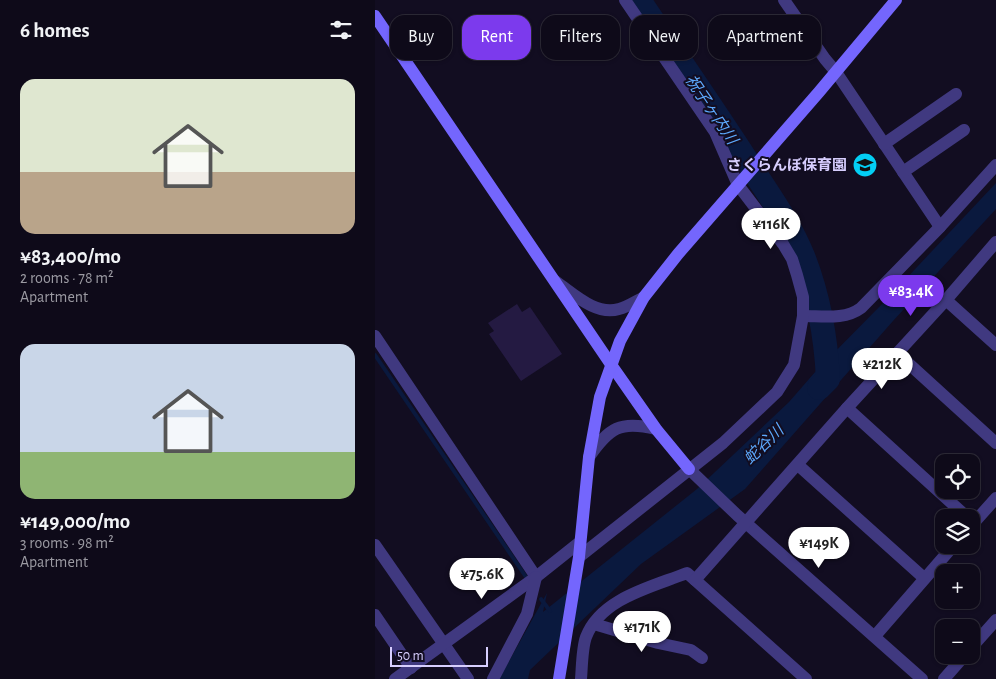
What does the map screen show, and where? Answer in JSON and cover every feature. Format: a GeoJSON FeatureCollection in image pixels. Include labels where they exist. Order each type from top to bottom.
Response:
{"type":"FeatureCollection","features":[{"type":"Feature","properties":{"kind":"street"},"geometry":{"type":"LineString","coordinates":[[579,557],[730,436],[777,392],[794,365],[803,316],[803,297],[792,259],[740,183],[715,132],[625,0]]}},
{"type":"Feature","properties":{"kind":"street"},"geometry":{"type":"LineString","coordinates":[[784,0],[836,72],[940,227]]}},
{"type":"Feature","properties":{"kind":"street"},"geometry":{"type":"LineString","coordinates":[[559,679],[579,557],[589,457],[600,397],[620,341],[644,298],[678,254],[896,0]]}},
{"type":"Feature","properties":{"kind":"street"},"geometry":{"type":"LineString","coordinates":[[375,16],[612,366],[656,429],[689,469],[741,518],[922,679]]}},
{"type":"Feature","properties":{"kind":"street"},"geometry":{"type":"LineString","coordinates":[[884,144],[937,100],[956,94]]}},
{"type":"Feature","properties":{"kind":"street"},"geometry":{"type":"LineString","coordinates":[[903,172],[964,130]]}},
{"type":"Feature","properties":{"kind":"street"},"geometry":{"type":"LineString","coordinates":[[803,316],[843,316],[853,314],[861,308],[940,227],[996,165]]}},
{"type":"Feature","properties":{"kind":"street"},"geometry":{"type":"LineString","coordinates":[[695,580],[741,518],[798,465],[847,408],[995,245]]}},
{"type":"Feature","properties":{"kind":"street"},"geometry":{"type":"LineString","coordinates":[[555,281],[597,309],[606,311],[618,310],[644,298]]}},
{"type":"Feature","properties":{"kind":"street"},"geometry":{"type":"LineString","coordinates":[[946,300],[996,345]]}},
{"type":"Feature","properties":{"kind":"street"},"geometry":{"type":"LineString","coordinates":[[375,336],[536,577],[527,614],[493,679]]}},
{"type":"Feature","properties":{"kind":"street"},"geometry":{"type":"LineString","coordinates":[[897,353],[996,443]]}},
{"type":"Feature","properties":{"kind":"street"},"geometry":{"type":"LineString","coordinates":[[847,408],[957,509]]}},
{"type":"Feature","properties":{"kind":"street"},"geometry":{"type":"LineString","coordinates":[[589,457],[601,440],[615,429],[625,425],[641,425],[656,429]]}},
{"type":"Feature","properties":{"kind":"street"},"geometry":{"type":"LineString","coordinates":[[798,465],[924,578]]}},
{"type":"Feature","properties":{"kind":"street"},"geometry":{"type":"LineString","coordinates":[[980,513],[996,498]]}},
{"type":"Feature","properties":{"kind":"street"},"geometry":{"type":"LineString","coordinates":[[395,679],[536,577],[580,542]]}},
{"type":"Feature","properties":{"kind":"street"},"geometry":{"type":"LineString","coordinates":[[375,545],[467,679]]}},
{"type":"Feature","properties":{"kind":"street"},"geometry":{"type":"LineString","coordinates":[[875,636],[946,554]]}},
{"type":"Feature","properties":{"kind":"street"},"geometry":{"type":"LineString","coordinates":[[581,679],[586,637],[594,624],[618,601],[687,573],[806,679]]}},
{"type":"Feature","properties":{"kind":"street"},"geometry":{"type":"LineString","coordinates":[[375,615],[411,668]]}},
{"type":"Feature","properties":{"kind":"street"},"geometry":{"type":"LineString","coordinates":[[980,638],[996,620]]}},
{"type":"Feature","properties":{"kind":"street"},"geometry":{"type":"LineString","coordinates":[[594,624],[658,643],[691,650],[702,658]]}},
{"type":"Feature","properties":{"kind":"street"},"geometry":{"type":"LineString","coordinates":[[944,679],[957,664]]}},
{"type":"Feature","properties":{"kind":"water","name":"蛇谷川"},"geometry":{"type":"Polygon","coordinates":[[[996,183],[996,209],[893,321],[745,489],[641,564],[530,670],[528,679],[499,679],[547,593],[543,612],[697,489],[789,402],[816,371],[996,183]]]}},
{"type":"Feature","properties":{"kind":"building"},"geometry":{"type":"Polygon","coordinates":[[[517,304],[522,312],[530,307],[562,354],[521,381],[489,334],[494,331],[488,323],[517,304]]]}},
{"type":"Feature","properties":{"kind":"waterway","name":"祝子ヶ内川"},"geometry":{"type":"LineString","coordinates":[[639,0],[770,196],[797,243],[813,285],[823,332],[828,379],[819,388]]}},
{"type":"Feature","properties":{"kind":"waterway"},"geometry":{"type":"LineString","coordinates":[[375,355],[526,577]]}},
{"type":"Feature","properties":{"kind":"waterway"},"geometry":{"type":"LineString","coordinates":[[541,599],[550,611]]}},
{"type":"Feature","properties":{"kind":"place","name":"さくらんぼ保育園"},"geometry":{"type":"Point","coordinates":[865,165]}}]}
